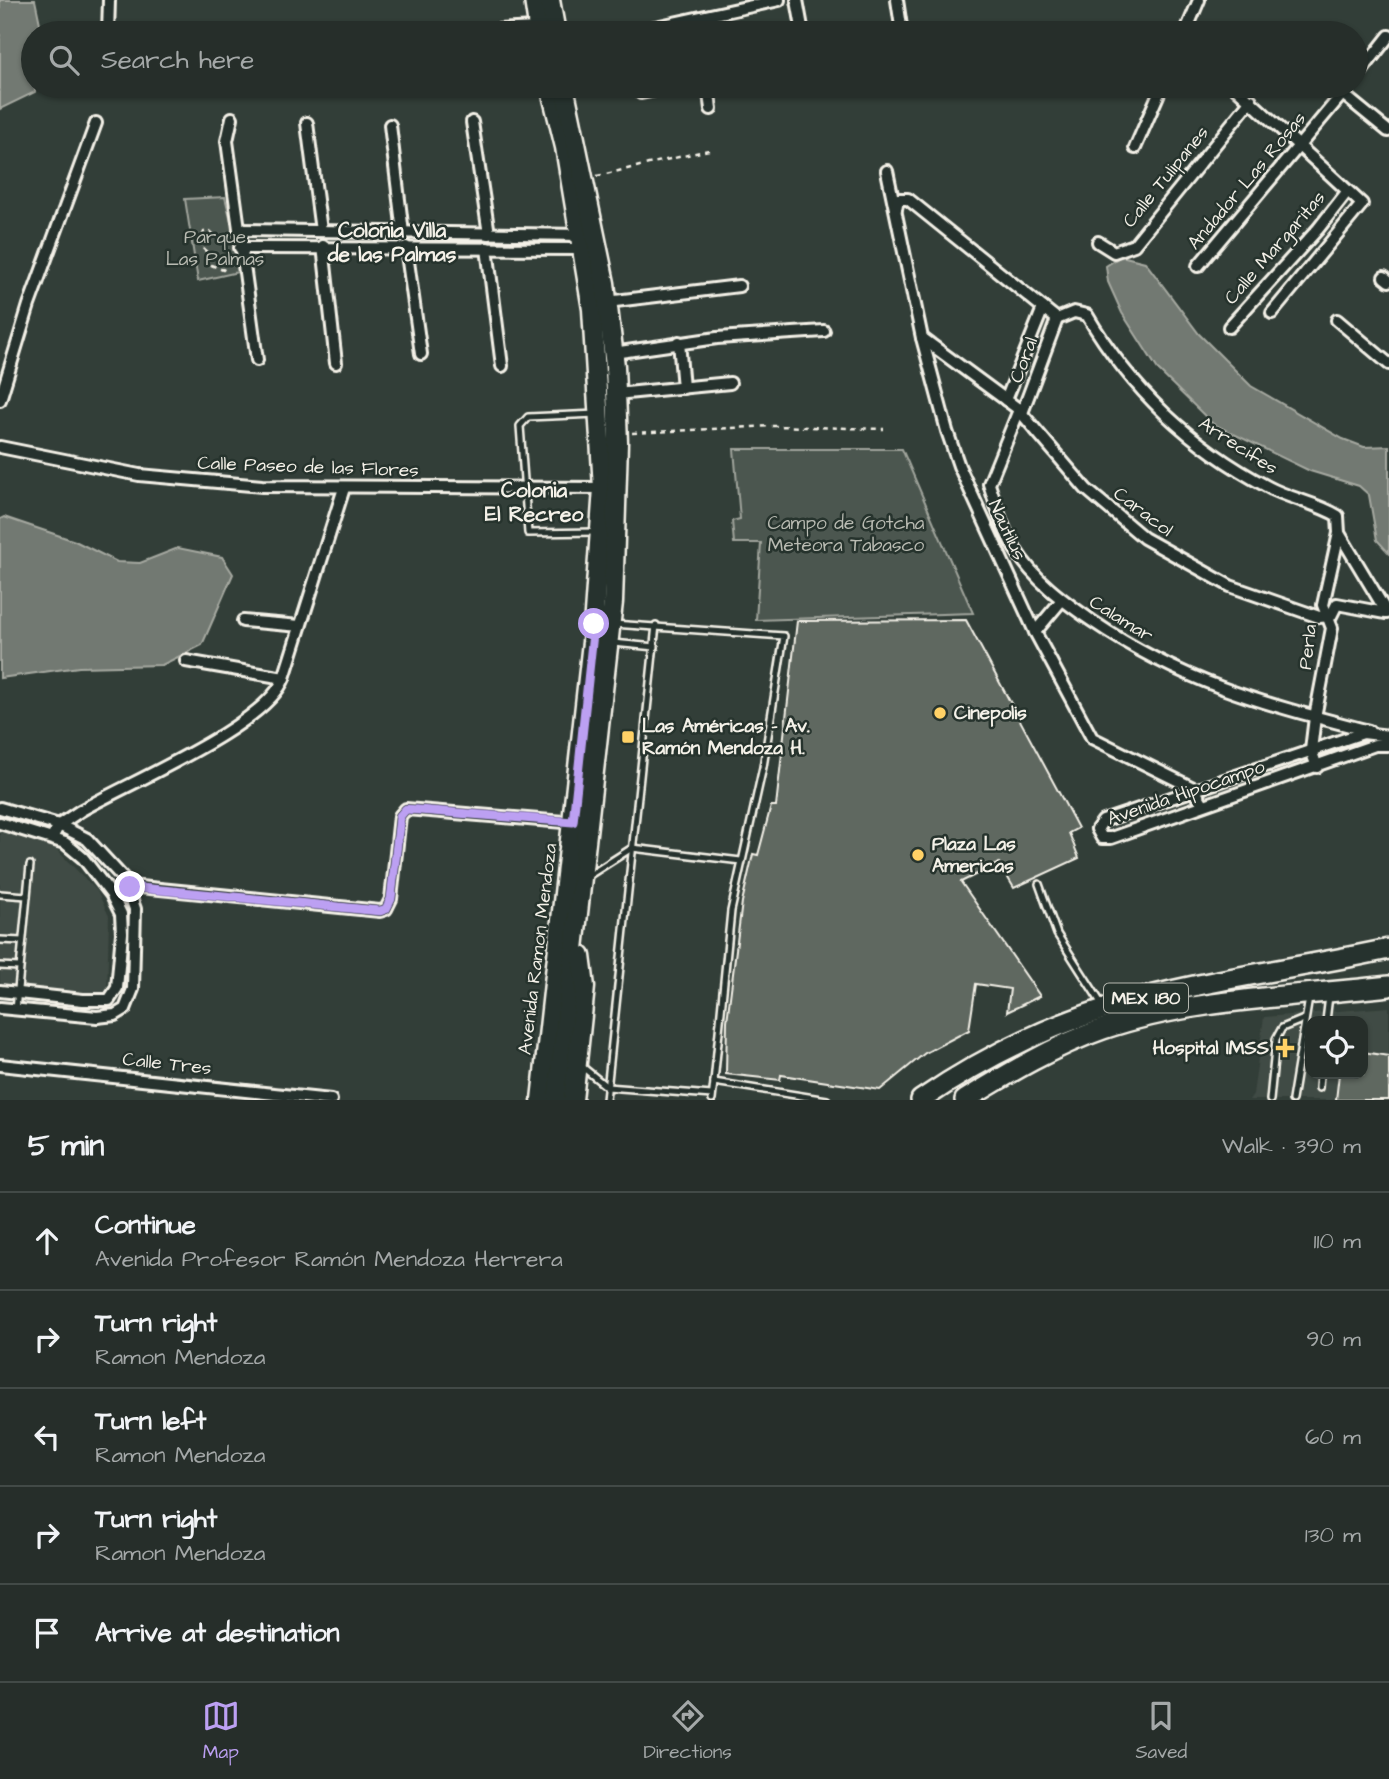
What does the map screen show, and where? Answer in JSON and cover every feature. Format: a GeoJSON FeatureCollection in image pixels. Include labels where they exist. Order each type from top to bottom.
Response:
{"type":"FeatureCollection","features":[{"type":"Feature","properties":{"kind":"highway","name":"MEX 180"},"geometry":{"type":"LineString","coordinates":[[921,1100],[1000,1053],[1105,1009],[1163,993],[1389,948]]}},
{"type":"Feature","properties":{"kind":"highway"},"geometry":{"type":"LineString","coordinates":[[1309,995],[1334,961]]}},
{"type":"Feature","properties":{"kind":"highway","name":"MEX 180"},"geometry":{"type":"LineString","coordinates":[[965,1100],[1053,1051],[1112,1026],[1187,1009],[1389,986]]}},
{"type":"Feature","properties":{"kind":"main road"},"geometry":{"type":"LineString","coordinates":[[534,0],[537,21]]}},
{"type":"Feature","properties":{"kind":"main road"},"geometry":{"type":"LineString","coordinates":[[550,0],[553,21]]}},
{"type":"Feature","properties":{"kind":"main road"},"geometry":{"type":"LineString","coordinates":[[553,98],[607,302],[613,352],[618,434],[600,532],[601,633]]}},
{"type":"Feature","properties":{"kind":"main road"},"geometry":{"type":"LineString","coordinates":[[558,1100],[583,880],[581,823],[601,633],[610,488],[600,414],[585,178],[567,98]]}},
{"type":"Feature","properties":{"kind":"main road","name":"Avenida Ramon Mendoza"},"geometry":{"type":"LineString","coordinates":[[541,1100],[581,823],[575,803],[601,633]]}},
{"type":"Feature","properties":{"kind":"main road"},"geometry":{"type":"LineString","coordinates":[[573,1100],[585,987],[577,932]]}},
{"type":"Feature","properties":{"kind":"street"},"geometry":{"type":"LineString","coordinates":[[108,21],[109,0]]}},
{"type":"Feature","properties":{"kind":"street"},"geometry":{"type":"LineString","coordinates":[[691,21],[779,0]]}},
{"type":"Feature","properties":{"kind":"street"},"geometry":{"type":"LineString","coordinates":[[797,0],[801,21]]}},
{"type":"Feature","properties":{"kind":"street"},"geometry":{"type":"LineString","coordinates":[[897,0],[900,21]]}},
{"type":"Feature","properties":{"kind":"street"},"geometry":{"type":"LineString","coordinates":[[1190,21],[1199,0]]}},
{"type":"Feature","properties":{"kind":"street"},"geometry":{"type":"LineString","coordinates":[[1368,63],[1389,36]]}},
{"type":"Feature","properties":{"kind":"street"},"geometry":{"type":"LineString","coordinates":[[710,98],[711,109]]}},
{"type":"Feature","properties":{"kind":"street"},"geometry":{"type":"LineString","coordinates":[[1135,148],[1157,98]]}},
{"type":"Feature","properties":{"kind":"street"},"geometry":{"type":"LineString","coordinates":[[1249,98],[1363,206],[1272,313]]}},
{"type":"Feature","properties":{"kind":"street","name":"Andador Las Rosas"},"geometry":{"type":"LineString","coordinates":[[1198,266],[1339,98]]}},
{"type":"Feature","properties":{"kind":"street"},"geometry":{"type":"LineString","coordinates":[[1354,98],[1388,131]]}},
{"type":"Feature","properties":{"kind":"street","name":"Calle Tulipanes"},"geometry":{"type":"LineString","coordinates":[[1098,242],[1114,252],[1134,245],[1251,100]]}},
{"type":"Feature","properties":{"kind":"street"},"geometry":{"type":"LineString","coordinates":[[232,118],[227,141],[257,360]]}},
{"type":"Feature","properties":{"kind":"street"},"geometry":{"type":"LineString","coordinates":[[472,122],[489,234]]}},
{"type":"Feature","properties":{"kind":"street"},"geometry":{"type":"LineString","coordinates":[[0,400],[29,305],[96,123]]}},
{"type":"Feature","properties":{"kind":"street"},"geometry":{"type":"LineString","coordinates":[[307,123],[321,231]]}},
{"type":"Feature","properties":{"kind":"street"},"geometry":{"type":"LineString","coordinates":[[390,125],[398,232]]}},
{"type":"Feature","properties":{"kind":"street","name":"Nautilus"},"geometry":{"type":"LineString","coordinates":[[887,171],[922,338],[959,466],[1035,632],[1092,737],[1193,788]]}},
{"type":"Feature","properties":{"kind":"street","name":"Calle Margaritas"},"geometry":{"type":"LineString","coordinates":[[1229,327],[1348,192]]}},
{"type":"Feature","properties":{"kind":"street"},"geometry":{"type":"LineString","coordinates":[[896,216],[898,199],[908,199],[1058,319]]}},
{"type":"Feature","properties":{"kind":"street"},"geometry":{"type":"LineString","coordinates":[[240,239],[321,231],[489,234],[590,242]]}},
{"type":"Feature","properties":{"kind":"street"},"geometry":{"type":"LineString","coordinates":[[369,232],[374,239],[370,247]]}},
{"type":"Feature","properties":{"kind":"street"},"geometry":{"type":"LineString","coordinates":[[393,247],[386,240],[398,232]]}},
{"type":"Feature","properties":{"kind":"street"},"geometry":{"type":"LineString","coordinates":[[446,233],[452,241],[446,247]]}},
{"type":"Feature","properties":{"kind":"street"},"geometry":{"type":"LineString","coordinates":[[466,234],[459,241],[466,247]]}},
{"type":"Feature","properties":{"kind":"street"},"geometry":{"type":"LineString","coordinates":[[240,239],[370,247],[487,248],[590,242]]}},
{"type":"Feature","properties":{"kind":"street"},"geometry":{"type":"LineString","coordinates":[[323,246],[336,363]]}},
{"type":"Feature","properties":{"kind":"street"},"geometry":{"type":"LineString","coordinates":[[406,247],[421,354]]}},
{"type":"Feature","properties":{"kind":"street"},"geometry":{"type":"LineString","coordinates":[[487,248],[502,366]]}},
{"type":"Feature","properties":{"kind":"street"},"geometry":{"type":"LineString","coordinates":[[607,302],[739,286]]}},
{"type":"Feature","properties":{"kind":"street","name":"Coral"},"geometry":{"type":"LineString","coordinates":[[1006,400],[1043,308]]}},
{"type":"Feature","properties":{"kind":"street","name":"Arrecifes"},"geometry":{"type":"LineString","coordinates":[[1058,319],[1074,312],[1084,313],[1135,383],[1189,436],[1217,458],[1268,487],[1335,514],[1340,522],[1339,533],[1387,613]]}},
{"type":"Feature","properties":{"kind":"street","name":"Coral"},"geometry":{"type":"LineString","coordinates":[[1021,411],[1058,319]]}},
{"type":"Feature","properties":{"kind":"street"},"geometry":{"type":"LineString","coordinates":[[1337,320],[1389,364]]}},
{"type":"Feature","properties":{"kind":"street"},"geometry":{"type":"LineString","coordinates":[[613,352],[679,342],[824,331]]}},
{"type":"Feature","properties":{"kind":"street","name":"Caracol"},"geometry":{"type":"LineString","coordinates":[[922,338],[1021,411],[1086,489],[1163,551],[1230,586],[1286,607],[1329,617]]}},
{"type":"Feature","properties":{"kind":"street"},"geometry":{"type":"LineString","coordinates":[[679,342],[683,388]]}},
{"type":"Feature","properties":{"kind":"street"},"geometry":{"type":"LineString","coordinates":[[616,394],[730,383]]}},
{"type":"Feature","properties":{"kind":"street","name":"Calamar"},"geometry":{"type":"LineString","coordinates":[[1021,411],[989,484],[1015,550],[1062,601],[1136,649],[1188,677],[1237,695],[1373,732]]}},
{"type":"Feature","properties":{"kind":"street","name":"Calle Paseo de las Flores"},"geometry":{"type":"LineString","coordinates":[[0,447],[167,478],[344,488],[610,488]]}},
{"type":"Feature","properties":{"kind":"street"},"geometry":{"type":"LineString","coordinates":[[52,838],[59,825],[246,720],[274,698],[284,678],[344,488]]}},
{"type":"Feature","properties":{"kind":"street","name":"Perla"},"geometry":{"type":"LineString","coordinates":[[1317,767],[1311,750],[1332,628],[1324,604],[1339,533]]}},
{"type":"Feature","properties":{"kind":"street"},"geometry":{"type":"LineString","coordinates":[[1035,632],[1062,601]]}},
{"type":"Feature","properties":{"kind":"street"},"geometry":{"type":"LineString","coordinates":[[1329,617],[1337,604],[1387,613]]}},
{"type":"Feature","properties":{"kind":"street"},"geometry":{"type":"LineString","coordinates":[[243,621],[300,626]]}},
{"type":"Feature","properties":{"kind":"street"},"geometry":{"type":"LineString","coordinates":[[186,662],[284,678]]}},
{"type":"Feature","properties":{"kind":"street"},"geometry":{"type":"LineString","coordinates":[[1373,732],[1389,736]]}},
{"type":"Feature","properties":{"kind":"street","name":"Avenida Hipocampo"},"geometry":{"type":"LineString","coordinates":[[1373,732],[1193,788],[1103,821],[1097,829],[1098,835],[1101,838],[1111,838],[1375,745],[1389,745]]}},
{"type":"Feature","properties":{"kind":"street"},"geometry":{"type":"LineString","coordinates":[[1193,788],[1203,804]]}},
{"type":"Feature","properties":{"kind":"street"},"geometry":{"type":"LineString","coordinates":[[0,808],[59,825],[93,844],[130,887],[135,903],[133,993],[125,1009],[115,1015],[97,1017],[0,1009]]}},
{"type":"Feature","properties":{"kind":"street"},"geometry":{"type":"LineString","coordinates":[[130,887],[380,911],[386,909],[391,899],[400,816],[406,809],[581,823]]}},
{"type":"Feature","properties":{"kind":"street"},"geometry":{"type":"LineString","coordinates":[[0,823],[52,838],[71,847],[83,858],[118,906],[122,939],[117,988],[113,997],[106,1001],[0,990]]}},
{"type":"Feature","properties":{"kind":"street","name":"Calle Tres"},"geometry":{"type":"LineString","coordinates":[[0,1065],[331,1100]]}},
{"type":"Feature","properties":{"kind":"lane"},"geometry":{"type":"LineString","coordinates":[[600,414],[524,418],[520,426],[528,533],[600,532]]}},
{"type":"Feature","properties":{"kind":"lane"},"geometry":{"type":"LineString","coordinates":[[577,1062],[607,1087],[712,1097],[729,925],[763,768],[784,636],[656,625],[601,633]]}},
{"type":"Feature","properties":{"kind":"lane"},"geometry":{"type":"LineString","coordinates":[[606,1100],[656,625]]}},
{"type":"Feature","properties":{"kind":"lane"},"geometry":{"type":"LineString","coordinates":[[601,633],[654,647]]}},
{"type":"Feature","properties":{"kind":"lane"},"geometry":{"type":"LineString","coordinates":[[583,880],[632,848],[741,861]]}},
{"type":"Feature","properties":{"kind":"lane"},"geometry":{"type":"LineString","coordinates":[[16,1010],[30,865]]}},
{"type":"Feature","properties":{"kind":"lane"},"geometry":{"type":"LineString","coordinates":[[1039,884],[1057,934],[1105,1009]]}},
{"type":"Feature","properties":{"kind":"lane"},"geometry":{"type":"LineString","coordinates":[[0,894],[27,896]]}},
{"type":"Feature","properties":{"kind":"lane"},"geometry":{"type":"LineString","coordinates":[[0,940],[22,941]]}},
{"type":"Feature","properties":{"kind":"lane"},"geometry":{"type":"LineString","coordinates":[[0,966],[19,967]]}},
{"type":"Feature","properties":{"kind":"lane"},"geometry":{"type":"LineString","coordinates":[[1327,1016],[1329,993]]}},
{"type":"Feature","properties":{"kind":"lane"},"geometry":{"type":"LineString","coordinates":[[1292,1100],[1309,995]]}},
{"type":"Feature","properties":{"kind":"lane"},"geometry":{"type":"LineString","coordinates":[[1270,1100],[1276,1040],[1282,1028],[1304,1019]]}},
{"type":"Feature","properties":{"kind":"lane"},"geometry":{"type":"LineString","coordinates":[[1319,1088],[1320,1079]]}},
{"type":"Feature","properties":{"kind":"lane"},"geometry":{"type":"LineString","coordinates":[[714,1082],[827,1100]]}},
{"type":"Feature","properties":{"kind":"path"},"geometry":{"type":"LineString","coordinates":[[585,178],[713,149]]}},
{"type":"Feature","properties":{"kind":"path"},"geometry":{"type":"LineString","coordinates":[[206,231],[215,233],[222,242],[230,258],[225,268],[220,270],[209,264],[208,253],[199,245],[206,231]]}},
{"type":"Feature","properties":{"kind":"path"},"geometry":{"type":"LineString","coordinates":[[222,242],[240,239]]}},
{"type":"Feature","properties":{"kind":"path"},"geometry":{"type":"LineString","coordinates":[[618,434],[773,426],[884,429]]}},
{"type":"Feature","properties":{"kind":"shaded area"},"geometry":{"type":"Polygon","coordinates":[[[0,0],[35,0],[39,21],[21,21],[23,98],[0,109],[0,0]]]}},
{"type":"Feature","properties":{"kind":"shaded area"},"geometry":{"type":"Polygon","coordinates":[[[1121,256],[1145,262],[1199,334],[1251,386],[1343,439],[1364,447],[1389,446],[1389,553],[1377,540],[1369,495],[1359,486],[1310,471],[1213,424],[1159,371],[1122,313],[1108,282],[1106,266],[1121,256]]]}},
{"type":"Feature","properties":{"kind":"shaded area"},"geometry":{"type":"Polygon","coordinates":[[[4,517],[75,541],[117,562],[140,563],[178,548],[222,557],[233,574],[202,645],[162,665],[79,667],[0,678],[0,519],[4,517]]]}},
{"type":"Feature","properties":{"kind":"shaded area"},"geometry":{"type":"Polygon","coordinates":[[[0,832],[53,846],[97,891],[109,916],[107,997],[0,986],[0,832]]]}},
{"type":"Feature","properties":{"kind":"shaded area","name":"Hospital IMSS"},"geometry":{"type":"Polygon","coordinates":[[[1389,1007],[1389,1100],[1249,1100],[1253,1094],[1264,1017],[1389,1007]]]}},
{"type":"Feature","properties":{"kind":"green space","name":"Parque Las Palmas"},"geometry":{"type":"Polygon","coordinates":[[[225,197],[238,249],[238,272],[198,281],[185,199],[225,197]]]}},
{"type":"Feature","properties":{"kind":"green space","name":"Campo de Gotcha Meteora Tabasco"},"geometry":{"type":"Polygon","coordinates":[[[734,449],[902,449],[973,613],[756,620],[761,543],[734,543],[732,521],[740,519],[734,449]]]}},
{"type":"Feature","properties":{"kind":"building","name":"Plaza Las Americas"},"geometry":{"type":"Polygon","coordinates":[[[966,620],[1078,828],[1069,833],[1079,858],[1014,888],[999,863],[961,882],[1040,996],[1007,1012],[1010,989],[976,984],[969,1030],[925,1053],[880,1090],[781,1075],[780,1080],[726,1074],[727,1021],[742,902],[753,854],[758,855],[771,806],[776,806],[797,621],[966,620]]]}},
{"type":"Feature","properties":{"kind":"building"},"geometry":{"type":"Polygon","coordinates":[[[1368,1053],[1389,1056],[1389,1100],[1336,1100],[1338,1079],[1368,1079],[1368,1053]]]}},
{"type":"Feature","properties":{"kind":"place","name":"Cinepolis"},"geometry":{"type":"Point","coordinates":[940,713]}},
{"type":"Feature","properties":{"kind":"place","name":"Las Américas - Av. Ramón Mendoza H."},"geometry":{"type":"Point","coordinates":[628,737]}},
{"type":"Feature","properties":{"kind":"place","name":"Plaza Las Americas"},"geometry":{"type":"Point","coordinates":[918,855]}},
{"type":"Feature","properties":{"kind":"place","name":"Hospital IMSS"},"geometry":{"type":"Point","coordinates":[1285,1048]}},
{"type":"Feature","properties":{"kind":"district","name":"Colonia Villa de las Palmas"},"geometry":{"type":"Point","coordinates":[392,242]}},
{"type":"Feature","properties":{"kind":"district","name":"Colonia El Recreo"},"geometry":{"type":"Point","coordinates":[534,502]}},
{"type":"Feature","properties":{"kind":"route"},"geometry":{"type":"LineString","coordinates":[[130,887],[383,911],[391,899],[400,816],[406,809],[573,822],[594,624]]}}]}
